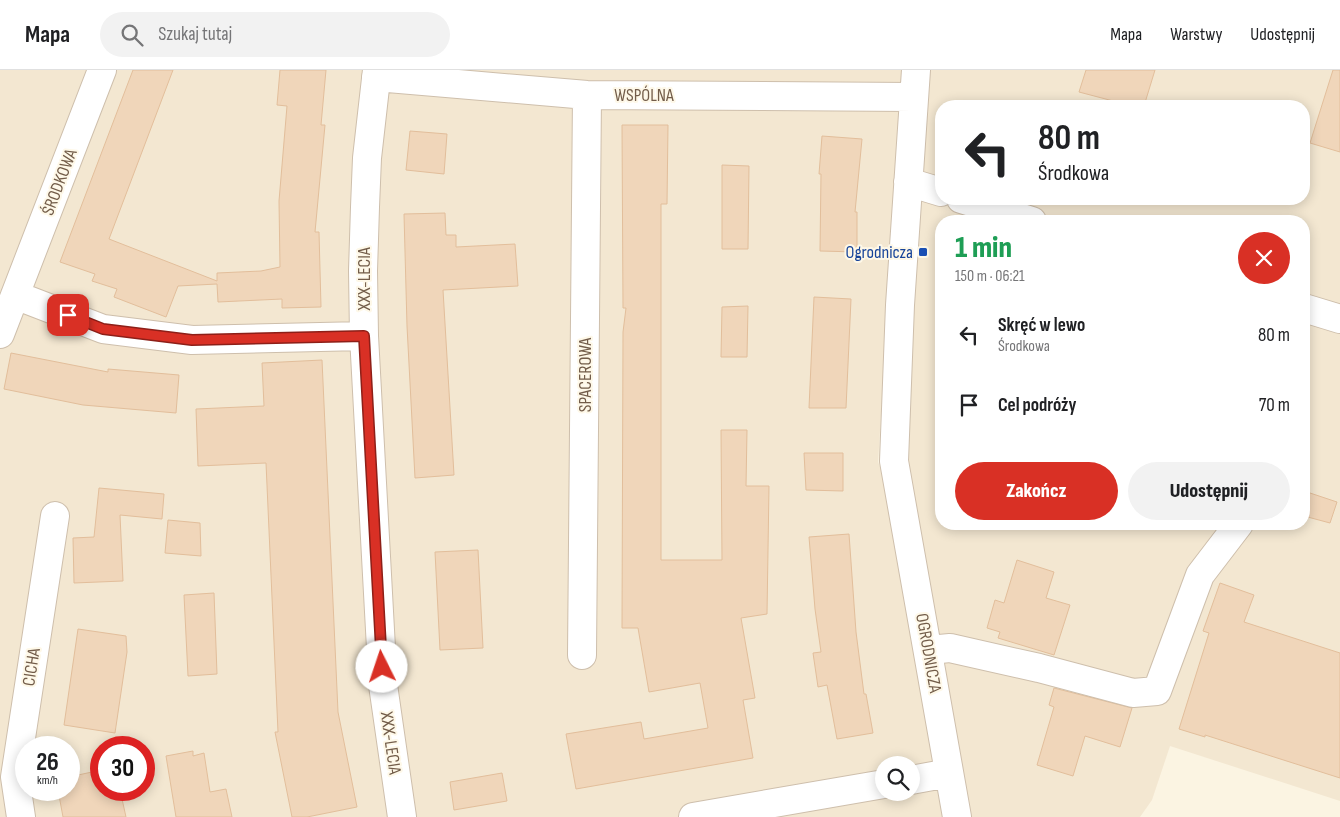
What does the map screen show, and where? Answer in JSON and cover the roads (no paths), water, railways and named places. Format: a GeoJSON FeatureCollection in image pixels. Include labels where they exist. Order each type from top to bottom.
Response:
{"type":"FeatureCollection","features":[{"type":"Feature","properties":{"kind":"street","name":"ŚRODKOWA"},"geometry":{"type":"LineString","coordinates":[[0,334],[102,70]]}},
{"type":"Feature","properties":{"kind":"street","name":"OGRODNICZA"},"geometry":{"type":"LineString","coordinates":[[916,70],[900,305],[894,461],[929,650],[957,817]]}},
{"type":"Feature","properties":{"kind":"street","name":"WSPÓLNA"},"geometry":{"type":"LineString","coordinates":[[376,73],[587,95],[913,97]]}},
{"type":"Feature","properties":{"kind":"street","name":"XXX-LECIA"},"geometry":{"type":"LineString","coordinates":[[376,73],[367,158],[363,271],[364,336],[384,685],[402,817]]}},
{"type":"Feature","properties":{"kind":"street","name":"SPACEROWA"},"geometry":{"type":"LineString","coordinates":[[582,655],[587,95]]}},
{"type":"Feature","properties":{"kind":"street"},"geometry":{"type":"LineString","coordinates":[[908,182],[935,190]]}},
{"type":"Feature","properties":{"kind":"street"},"geometry":{"type":"LineString","coordinates":[[980,205],[1013,215]]}},
{"type":"Feature","properties":{"kind":"street"},"geometry":{"type":"LineString","coordinates":[[15,295],[103,329],[182,339],[364,336]]}},
{"type":"Feature","properties":{"kind":"street"},"geometry":{"type":"LineString","coordinates":[[1310,315],[1340,319]]}},
{"type":"Feature","properties":{"kind":"street","name":"CICHA"},"geometry":{"type":"LineString","coordinates":[[21,817],[15,777],[55,516]]}},
{"type":"Feature","properties":{"kind":"street"},"geometry":{"type":"LineString","coordinates":[[929,650],[950,648],[1040,668],[1132,693],[1157,691],[1200,575],[1234,530]]}},
{"type":"Feature","properties":{"kind":"street"},"geometry":{"type":"LineString","coordinates":[[920,778],[950,773]]}},
{"type":"Feature","properties":{"kind":"street"},"geometry":{"type":"LineString","coordinates":[[693,817],[875,786]]}},
{"type":"Feature","properties":{"kind":"place","name":"Ogrodnicza"},"geometry":{"type":"Point","coordinates":[923,252]}}]}
